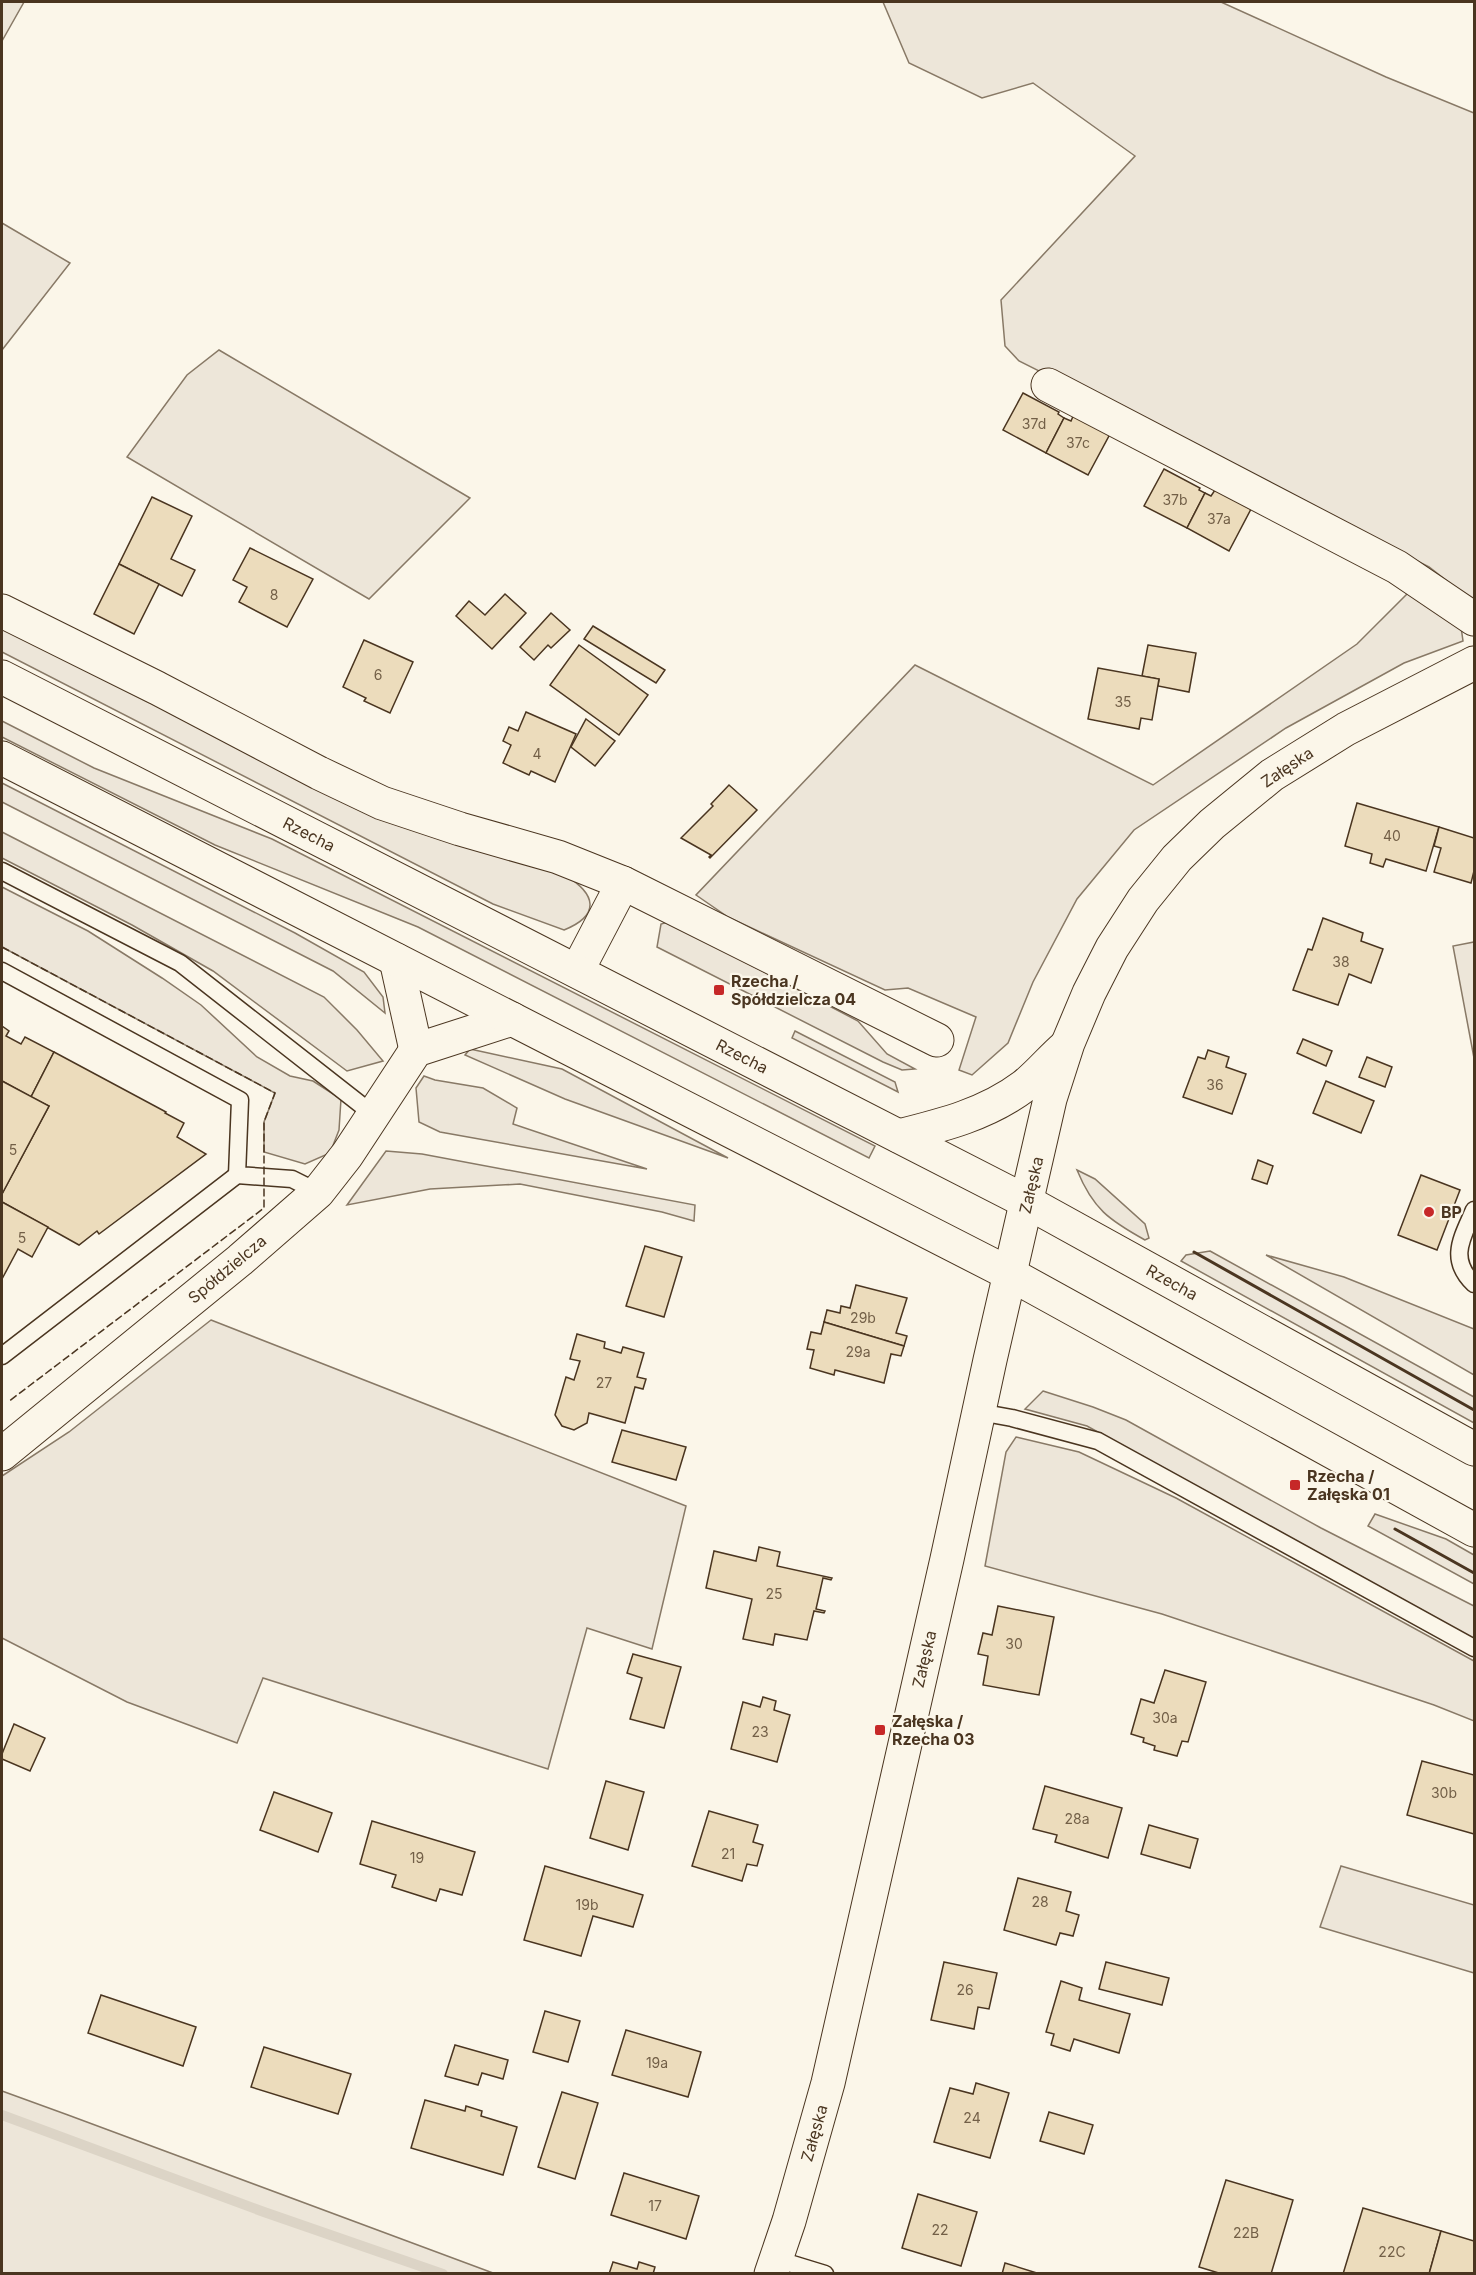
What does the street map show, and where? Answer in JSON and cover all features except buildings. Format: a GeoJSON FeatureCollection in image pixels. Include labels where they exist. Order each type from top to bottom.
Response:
{"type":"FeatureCollection","features":[{"type":"Feature","properties":{"kind":"street"},"geometry":{"type":"LineString","coordinates":[[1048,385],[1397,567],[1474,619]]}},
{"type":"Feature","properties":{"kind":"street"},"geometry":{"type":"LineString","coordinates":[[2,611],[382,803],[460,829],[558,857],[623,883],[937,1040]]}},
{"type":"Feature","properties":{"kind":"street","name":"Załęska"},"geometry":{"type":"LineString","coordinates":[[774,2266],[828,2083],[1050,1099],[1068,1043],[1103,966],[1131,920],[1178,858],[1212,824],[1272,775],[1346,729],[1474,663]]}},
{"type":"Feature","properties":{"kind":"street","name":"Rzecha"},"geometry":{"type":"LineString","coordinates":[[2,677],[1027,1202],[1474,1449]]}},
{"type":"Feature","properties":{"kind":"street"},"geometry":{"type":"LineString","coordinates":[[2,758],[1010,1274],[1474,1530]]}},
{"type":"Feature","properties":{"kind":"street"},"geometry":{"type":"LineString","coordinates":[[577,971],[623,883]]}},
{"type":"Feature","properties":{"kind":"street"},"geometry":{"type":"LineString","coordinates":[[396,960],[416,1050],[512,1019]]}},
{"type":"Feature","properties":{"kind":"street","name":"Załęska"},"geometry":{"type":"LineString","coordinates":[[898,1136],[956,1121],[993,1106],[1024,1085],[1068,1043]]}},
{"type":"Feature","properties":{"kind":"street","name":"Spółdzielcza"},"geometry":{"type":"LineString","coordinates":[[2,1454],[240,1260],[318,1192],[347,1155],[416,1050]]}},
{"type":"Feature","properties":{"kind":"lane"},"geometry":{"type":"LineString","coordinates":[[2,871],[180,963],[374,1115]]}},
{"type":"Feature","properties":{"kind":"lane"},"geometry":{"type":"LineString","coordinates":[[2,971],[240,1100],[237,1174]]}},
{"type":"Feature","properties":{"kind":"lane"},"geometry":{"type":"LineString","coordinates":[[2,1356],[237,1174],[292,1179],[318,1192]]}},
{"type":"Feature","properties":{"kind":"lane"},"geometry":{"type":"LineString","coordinates":[[1474,1210],[1461,1240],[1459,1256],[1464,1274],[1474,1284]]}},
{"type":"Feature","properties":{"kind":"lane"},"geometry":{"type":"LineString","coordinates":[[979,1412],[1012,1418],[1098,1442],[1474,1648]]}},
{"type":"Feature","properties":{"kind":"lane"},"geometry":{"type":"LineString","coordinates":[[774,2266],[825,2274]]}},
{"type":"Feature","properties":{"kind":"shaded area"},"geometry":{"type":"Polygon","coordinates":[[[2,2],[24,2],[2,41],[2,2]]]}},
{"type":"Feature","properties":{"kind":"shaded area"},"geometry":{"type":"Polygon","coordinates":[[[883,2],[1221,2],[1386,77],[1474,113],[1474,602],[1429,567],[1019,361],[1005,346],[1001,300],[1135,156],[1033,83],[982,98],[909,63],[883,2]]]}},
{"type":"Feature","properties":{"kind":"shaded area"},"geometry":{"type":"Polygon","coordinates":[[[2,223],[70,263],[2,350],[2,223]]]}},
{"type":"Feature","properties":{"kind":"shaded area"},"geometry":{"type":"Polygon","coordinates":[[[219,350],[470,498],[369,599],[127,457],[187,375],[219,350]]]}},
{"type":"Feature","properties":{"kind":"shaded area"},"geometry":{"type":"Polygon","coordinates":[[[1414,587],[1461,627],[1463,641],[1404,663],[1286,728],[1134,830],[1077,899],[1033,982],[1008,1043],[972,1075],[959,1070],[976,1017],[908,988],[885,990],[728,917],[696,895],[915,665],[1153,785],[1357,644],[1414,587]]]}},
{"type":"Feature","properties":{"kind":"shaded area"},"geometry":{"type":"Polygon","coordinates":[[[2,626],[565,875],[575,882],[588,897],[589,911],[584,918],[564,930],[493,904],[2,652],[2,626]]]}},
{"type":"Feature","properties":{"kind":"shaded area"},"geometry":{"type":"Polygon","coordinates":[[[2,721],[94,768],[272,839],[875,1146],[869,1158],[418,927],[215,845],[2,737],[2,721]]]}},
{"type":"Feature","properties":{"kind":"shaded area"},"geometry":{"type":"Polygon","coordinates":[[[2,783],[295,933],[364,972],[383,997],[385,1013],[333,971],[2,802],[2,783]]]}},
{"type":"Feature","properties":{"kind":"shaded area"},"geometry":{"type":"Polygon","coordinates":[[[2,832],[324,997],[357,1030],[383,1061],[347,1071],[213,971],[132,925],[2,858],[2,832]]]}},
{"type":"Feature","properties":{"kind":"shaded area"},"geometry":{"type":"Polygon","coordinates":[[[2,887],[88,931],[162,978],[201,1005],[257,1057],[290,1076],[313,1081],[341,1099],[339,1130],[330,1153],[305,1164],[264,1152],[264,1122],[275,1093],[2,947],[2,887]]]}},
{"type":"Feature","properties":{"kind":"shaded area"},"geometry":{"type":"Polygon","coordinates":[[[668,922],[858,1021],[887,1054],[915,1069],[902,1070],[883,1062],[657,947],[661,924],[668,922]]]}},
{"type":"Feature","properties":{"kind":"shaded area"},"geometry":{"type":"Polygon","coordinates":[[[1474,942],[1474,1058],[1453,946],[1474,942]]]}},
{"type":"Feature","properties":{"kind":"shaded area"},"geometry":{"type":"Polygon","coordinates":[[[795,1031],[895,1082],[898,1092],[792,1038],[795,1031]]]}},
{"type":"Feature","properties":{"kind":"shaded area"},"geometry":{"type":"Polygon","coordinates":[[[470,1049],[562,1069],[728,1158],[565,1099],[465,1055],[470,1049]]]}},
{"type":"Feature","properties":{"kind":"shaded area"},"geometry":{"type":"Polygon","coordinates":[[[424,1076],[483,1088],[517,1108],[513,1124],[647,1169],[440,1132],[419,1122],[416,1088],[424,1076]]]}},
{"type":"Feature","properties":{"kind":"shaded area"},"geometry":{"type":"Polygon","coordinates":[[[386,1151],[422,1154],[695,1205],[694,1221],[662,1212],[520,1184],[430,1189],[347,1205],[386,1151]]]}},
{"type":"Feature","properties":{"kind":"shaded area"},"geometry":{"type":"Polygon","coordinates":[[[1077,1170],[1095,1179],[1145,1224],[1149,1238],[1145,1240],[1132,1233],[1104,1212],[1089,1195],[1077,1170]]]}},
{"type":"Feature","properties":{"kind":"shaded area"},"geometry":{"type":"Polygon","coordinates":[[[1210,1251],[1474,1397],[1474,1423],[1181,1261],[1186,1255],[1210,1251]]]}},
{"type":"Feature","properties":{"kind":"shaded area"},"geometry":{"type":"Polygon","coordinates":[[[1266,1255],[1344,1277],[1474,1329],[1474,1375],[1266,1255]]]}},
{"type":"Feature","properties":{"kind":"shaded area"},"geometry":{"type":"Polygon","coordinates":[[[211,1320],[686,1506],[652,1649],[587,1628],[548,1769],[263,1678],[237,1743],[127,1702],[2,1638],[2,1476],[69,1432],[211,1320]]]}},
{"type":"Feature","properties":{"kind":"shaded area"},"geometry":{"type":"Polygon","coordinates":[[[1043,1391],[1126,1420],[1321,1528],[1474,1606],[1474,1640],[1087,1426],[1025,1409],[1043,1391]]]}},
{"type":"Feature","properties":{"kind":"shaded area"},"geometry":{"type":"Polygon","coordinates":[[[1016,1437],[1079,1452],[1176,1498],[1474,1661],[1474,1721],[1434,1705],[1162,1614],[985,1566],[1006,1452],[1016,1437]]]}},
{"type":"Feature","properties":{"kind":"shaded area"},"geometry":{"type":"Polygon","coordinates":[[[1375,1514],[1446,1539],[1474,1555],[1474,1584],[1368,1526],[1375,1514]]]}},
{"type":"Feature","properties":{"kind":"shaded area"},"geometry":{"type":"Polygon","coordinates":[[[1341,1866],[1474,1905],[1474,1973],[1320,1927],[1341,1866]]]}},
{"type":"Feature","properties":{"kind":"shaded area"},"geometry":{"type":"Polygon","coordinates":[[[2,2091],[68,2115],[493,2273],[2,2273],[2,2091]]]}},
{"type":"Feature","properties":{"kind":"waterway"},"geometry":{"type":"LineString","coordinates":[[2,2115],[264,2212],[443,2274]]}},
{"type":"Feature","properties":{"kind":"fence"},"geometry":{"type":"LineString","coordinates":[[2,947],[275,1093],[264,1122],[264,1208],[8,1402]]}},
{"type":"Feature","properties":{"kind":"wall"},"geometry":{"type":"LineString","coordinates":[[1194,1252],[1474,1410]]}},
{"type":"Feature","properties":{"kind":"wall"},"geometry":{"type":"LineString","coordinates":[[1395,1529],[1474,1573]]}},
{"type":"Feature","properties":{"kind":"place","name":"Rzecha / Spółdzielcza 04"},"geometry":{"type":"Point","coordinates":[719,990]}},
{"type":"Feature","properties":{"kind":"place","name":"BP"},"geometry":{"type":"Point","coordinates":[1429,1212]}},
{"type":"Feature","properties":{"kind":"place","name":"Rzecha / Załęska 01"},"geometry":{"type":"Point","coordinates":[1295,1485]}},
{"type":"Feature","properties":{"kind":"place","name":"Załęska / Rzecha 03"},"geometry":{"type":"Point","coordinates":[880,1730]}}]}
